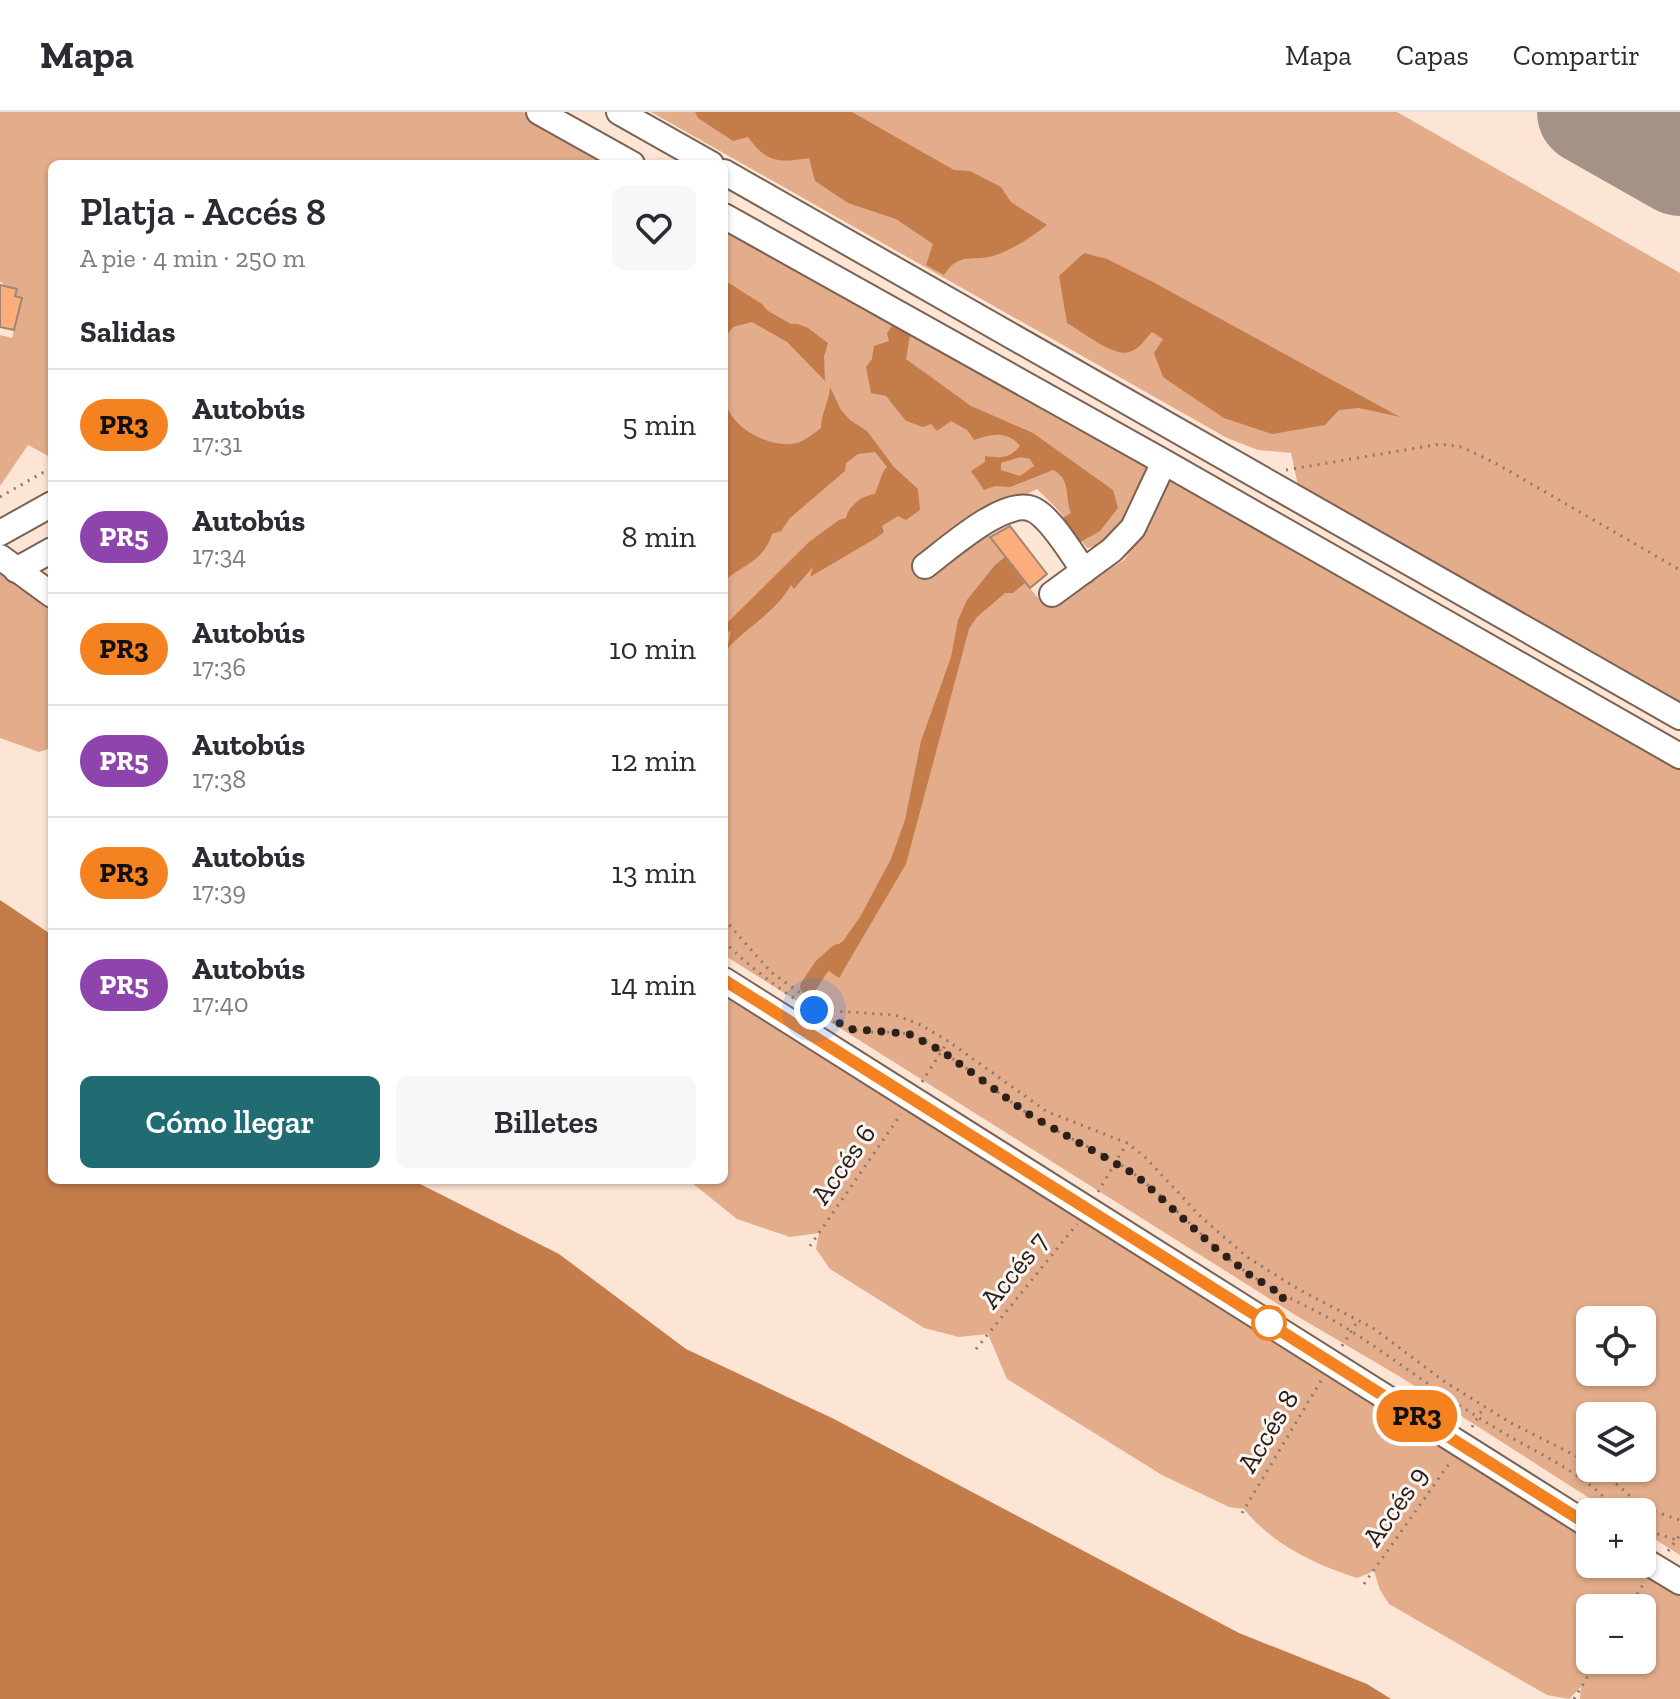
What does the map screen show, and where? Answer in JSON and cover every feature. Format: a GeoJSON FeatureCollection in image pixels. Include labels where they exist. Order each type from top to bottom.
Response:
{"type":"FeatureCollection","features":[{"type":"Feature","properties":{"kind":"street"},"geometry":{"type":"LineString","coordinates":[[539,112],[625,160]]}},
{"type":"Feature","properties":{"kind":"street"},"geometry":{"type":"LineString","coordinates":[[619,112],[704,160]]}},
{"type":"Feature","properties":{"kind":"street"},"geometry":{"type":"LineString","coordinates":[[728,174],[1680,717]]}},
{"type":"Feature","properties":{"kind":"street"},"geometry":{"type":"LineString","coordinates":[[728,218],[1680,756]]}},
{"type":"Feature","properties":{"kind":"street"},"geometry":{"type":"LineString","coordinates":[[1052,594],[1112,550],[1133,528],[1164,462]]}},
{"type":"Feature","properties":{"kind":"street"},"geometry":{"type":"LineString","coordinates":[[0,533],[48,506]]}},
{"type":"Feature","properties":{"kind":"street"},"geometry":{"type":"LineString","coordinates":[[925,566],[982,524],[1006,511],[1022,507],[1035,510],[1051,525],[1084,571]]}},
{"type":"Feature","properties":{"kind":"street"},"geometry":{"type":"LineString","coordinates":[[8,564],[48,551]]}},
{"type":"Feature","properties":{"kind":"street"},"geometry":{"type":"LineString","coordinates":[[8,564],[48,592]]}},
{"type":"Feature","properties":{"kind":"street"},"geometry":{"type":"LineString","coordinates":[[728,983],[1576,1517]]}},
{"type":"Feature","properties":{"kind":"street"},"geometry":{"type":"LineString","coordinates":[[1656,1565],[1680,1582]]}},
{"type":"Feature","properties":{"kind":"path"},"geometry":{"type":"LineString","coordinates":[[1254,474],[1440,444],[1462,447],[1680,570]]}},
{"type":"Feature","properties":{"kind":"path"},"geometry":{"type":"LineString","coordinates":[[0,497],[48,472]]}},
{"type":"Feature","properties":{"kind":"path"},"geometry":{"type":"LineString","coordinates":[[728,924],[762,963],[818,1006],[834,1011],[895,1015],[921,1025],[1046,1111],[1127,1143],[1156,1167],[1201,1217],[1247,1257],[1298,1289],[1359,1319],[1484,1407],[1576,1456]]}},
{"type":"Feature","properties":{"kind":"path"},"geometry":{"type":"LineString","coordinates":[[728,947],[751,969],[842,1026],[859,1031],[909,1034],[942,1051],[1038,1120],[1116,1162],[1148,1184],[1197,1232],[1250,1275],[1351,1332],[1478,1418],[1583,1478],[1604,1498]]}},
{"type":"Feature","properties":{"kind":"path"},"geometry":{"type":"LineString","coordinates":[[916,1092],[948,1041]]}},
{"type":"Feature","properties":{"kind":"path","name":"Accés 6"},"geometry":{"type":"LineString","coordinates":[[810,1246],[908,1105]]}},
{"type":"Feature","properties":{"kind":"path"},"geometry":{"type":"LineString","coordinates":[[1092,1202],[1127,1143]]}},
{"type":"Feature","properties":{"kind":"path","name":"Accés 7"},"geometry":{"type":"LineString","coordinates":[[976,1349],[1084,1215]]}},
{"type":"Feature","properties":{"kind":"path"},"geometry":{"type":"LineString","coordinates":[[1336,1356],[1359,1319]]}},
{"type":"Feature","properties":{"kind":"path","name":"Accés 8"},"geometry":{"type":"LineString","coordinates":[[1242,1513],[1328,1369]]}},
{"type":"Feature","properties":{"kind":"path"},"geometry":{"type":"LineString","coordinates":[[1472,1428],[1484,1407]]}},
{"type":"Feature","properties":{"kind":"path","name":"Accés 9"},"geometry":{"type":"LineString","coordinates":[[1364,1584],[1458,1451]]}},
{"type":"Feature","properties":{"kind":"path"},"geometry":{"type":"LineString","coordinates":[[1614,1482],[1644,1508],[1680,1520]]}},
{"type":"Feature","properties":{"kind":"path"},"geometry":{"type":"LineString","coordinates":[[1656,1532],[1678,1538]]}},
{"type":"Feature","properties":{"kind":"path"},"geometry":{"type":"LineString","coordinates":[[1656,1558],[1678,1538]]}},
{"type":"Feature","properties":{"kind":"path"},"geometry":{"type":"LineString","coordinates":[[1574,1699],[1589,1674]]}},
{"type":"Feature","properties":{"kind":"shaded area"},"geometry":{"type":"Polygon","coordinates":[[[0,112],[523,112],[607,160],[48,160],[48,456],[28,445],[0,486],[0,335],[12,338],[22,298],[15,296],[16,289],[3,286],[0,282],[0,112]]]}},
{"type":"Feature","properties":{"kind":"shaded area"},"geometry":{"type":"Polygon","coordinates":[[[651,112],[1397,112],[1680,273],[1680,703],[1298,486],[1291,453],[1258,450],[1227,438],[651,112]]]}},
{"type":"Feature","properties":{"kind":"shaded area"},"geometry":{"type":"Polygon","coordinates":[[[695,112],[852,112],[954,170],[970,171],[1001,187],[1011,202],[1047,225],[1003,252],[956,262],[944,275],[926,265],[933,244],[896,219],[848,203],[815,181],[809,158],[774,159],[761,152],[748,137],[733,141],[698,118],[695,112]]]}},
{"type":"Feature","properties":{"kind":"shaded area"},"geometry":{"type":"Polygon","coordinates":[[[728,227],[1155,467],[1122,528],[1101,544],[1087,548],[1059,511],[1037,489],[993,511],[987,533],[1005,557],[1006,575],[1025,583],[1046,607],[1124,560],[1135,544],[1165,472],[1680,769],[1680,1555],[1656,1540],[1656,1498],[1589,1498],[1402,1378],[1297,1316],[728,958],[728,227]]]}},
{"type":"Feature","properties":{"kind":"shaded area"},"geometry":{"type":"Polygon","coordinates":[[[1084,253],[1107,259],[1153,282],[1400,417],[1359,408],[1339,410],[1325,425],[1272,434],[1224,418],[1163,377],[1154,353],[1163,339],[1152,332],[1136,349],[1122,353],[1067,323],[1059,276],[1084,253]]]}},
{"type":"Feature","properties":{"kind":"shaded area"},"geometry":{"type":"Polygon","coordinates":[[[728,283],[768,311],[791,324],[808,328],[828,343],[824,357],[825,381],[787,342],[752,322],[733,327],[728,334],[728,283]]]}},
{"type":"Feature","properties":{"kind":"shaded area"},"geometry":{"type":"Polygon","coordinates":[[[892,326],[910,335],[906,359],[971,406],[1033,433],[1113,490],[1118,508],[1100,531],[1077,544],[1059,520],[1071,513],[1063,479],[1053,470],[1010,487],[995,486],[984,490],[971,471],[985,462],[985,456],[1004,457],[1016,450],[1020,446],[1010,437],[993,435],[974,440],[967,430],[951,421],[937,431],[931,424],[923,427],[906,421],[886,396],[871,393],[866,367],[872,359],[874,346],[889,341],[887,333],[892,326]],[[1020,457],[1001,463],[1001,470],[1020,476],[1034,466],[1030,459],[1020,457]]]}},
{"type":"Feature","properties":{"kind":"shaded area"},"geometry":{"type":"Polygon","coordinates":[[[830,387],[841,410],[867,431],[894,467],[918,489],[920,510],[906,520],[898,516],[882,526],[884,532],[876,538],[810,577],[813,567],[794,589],[791,585],[770,611],[728,648],[731,631],[728,632],[728,622],[809,542],[846,518],[857,502],[875,494],[887,467],[875,452],[858,454],[846,463],[845,471],[790,518],[781,531],[772,534],[758,557],[728,578],[728,408],[738,423],[757,436],[779,444],[790,444],[803,441],[821,428],[830,387]]]}},
{"type":"Feature","properties":{"kind":"shaded area"},"geometry":{"type":"Polygon","coordinates":[[[1005,557],[1025,583],[1013,593],[1005,593],[977,617],[969,629],[906,864],[839,978],[822,966],[829,951],[843,941],[860,917],[891,859],[905,820],[921,741],[951,657],[958,620],[967,600],[1005,557]]]}},
{"type":"Feature","properties":{"kind":"shaded area"},"geometry":{"type":"Polygon","coordinates":[[[0,566],[48,599],[48,749],[39,752],[0,738],[0,566]]]}},
{"type":"Feature","properties":{"kind":"shaded area"},"geometry":{"type":"Polygon","coordinates":[[[0,900],[48,932],[48,1184],[420,1184],[559,1254],[686,1349],[832,1418],[1239,1633],[1367,1684],[1391,1699],[0,1699],[0,900]]]}},
{"type":"Feature","properties":{"kind":"shaded area"},"geometry":{"type":"Polygon","coordinates":[[[728,995],[1576,1526],[1576,1578],[1656,1577],[1680,1592],[1680,1699],[1580,1699],[1581,1687],[1569,1699],[1547,1695],[1389,1604],[1380,1590],[1374,1571],[1357,1578],[1310,1560],[1268,1533],[1244,1509],[1229,1507],[1162,1475],[1007,1379],[988,1334],[959,1337],[924,1328],[830,1269],[816,1249],[819,1233],[790,1237],[737,1219],[693,1184],[728,1184],[728,995]]]}},
{"type":"Feature","properties":{"kind":"building"},"geometry":{"type":"Polygon","coordinates":[[[0,285],[17,289],[15,296],[22,298],[14,330],[0,327],[0,285]]]}},
{"type":"Feature","properties":{"kind":"building"},"geometry":{"type":"Polygon","coordinates":[[[1010,526],[1047,574],[1030,588],[990,537],[1010,526]]]}},
{"type":"Feature","properties":{"kind":"waterway"},"geometry":{"type":"LineString","coordinates":[[808,987],[822,966],[838,952]]}},
{"type":"Feature","properties":{"kind":"taxiway"},"geometry":{"type":"LineString","coordinates":[[1592,112],[1636,138]]}},
{"type":"Feature","properties":{"kind":"runway"},"geometry":{"type":"LineString","coordinates":[[1590,112],[1680,163]]}},
{"type":"Feature","properties":{"kind":"bus line","name":"PR3"},"geometry":{"type":"LineString","coordinates":[[728,983],[1576,1517]]}},
{"type":"Feature","properties":{"kind":"route"},"geometry":{"type":"LineString","coordinates":[[814,1010],[851,1029],[899,1032],[917,1037],[1047,1126],[1124,1166],[1148,1184],[1214,1247],[1284,1296],[1269,1323]]}}]}
